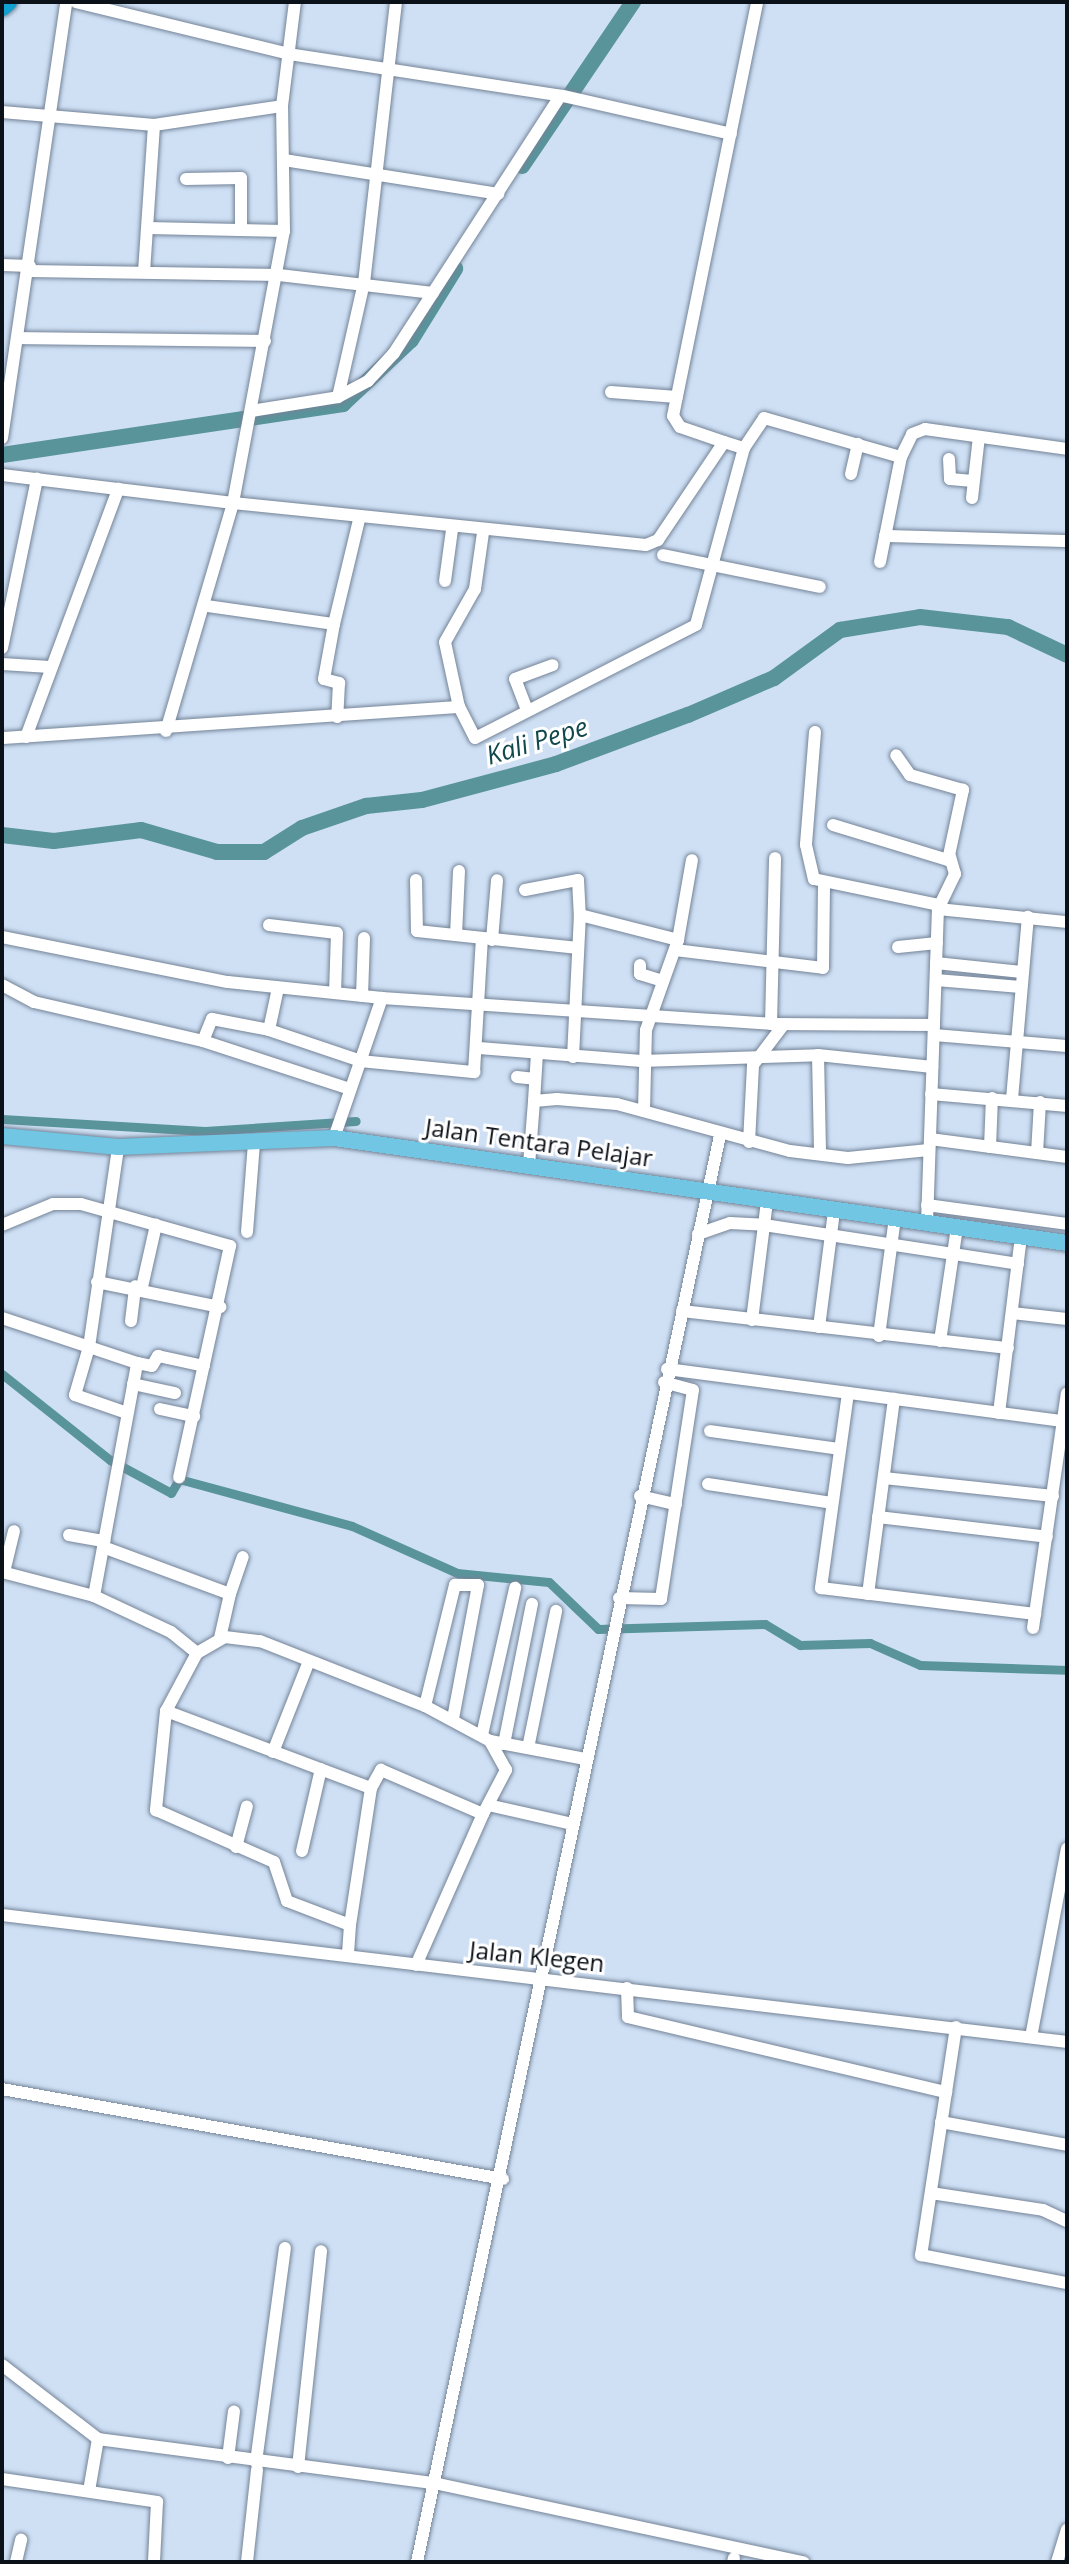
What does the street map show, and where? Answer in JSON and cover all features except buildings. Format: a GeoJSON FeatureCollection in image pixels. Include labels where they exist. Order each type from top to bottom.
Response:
{"type":"FeatureCollection","features":[{"type":"Feature","properties":{"kind":"highway"},"geometry":{"type":"LineString","coordinates":[[2,7],[8,2]]}},
{"type":"Feature","properties":{"kind":"main road","name":"Jalan Tentara Pelajar"},"geometry":{"type":"LineString","coordinates":[[2,1136],[118,1147],[254,1144],[336,1128],[529,1165],[767,1202],[1067,1243]]}},
{"type":"Feature","properties":{"kind":"street"},"geometry":{"type":"LineString","coordinates":[[2,438],[66,2]]}},
{"type":"Feature","properties":{"kind":"street"},"geometry":{"type":"LineString","coordinates":[[76,2],[289,54],[566,97],[731,134]]}},
{"type":"Feature","properties":{"kind":"street"},"geometry":{"type":"LineString","coordinates":[[166,731],[207,606],[233,503],[279,275],[284,231],[282,106],[295,2]]}},
{"type":"Feature","properties":{"kind":"street"},"geometry":{"type":"LineString","coordinates":[[338,397],[364,283],[396,2]]}},
{"type":"Feature","properties":{"kind":"street"},"geometry":{"type":"LineString","coordinates":[[744,448],[675,424],[677,397],[757,2]]}},
{"type":"Feature","properties":{"kind":"street"},"geometry":{"type":"LineString","coordinates":[[250,415],[338,397],[389,359],[566,97]]}},
{"type":"Feature","properties":{"kind":"street"},"geometry":{"type":"LineString","coordinates":[[2,112],[154,125],[282,106]]}},
{"type":"Feature","properties":{"kind":"street"},"geometry":{"type":"LineString","coordinates":[[144,272],[154,125]]}},
{"type":"Feature","properties":{"kind":"street"},"geometry":{"type":"LineString","coordinates":[[284,160],[498,194]]}},
{"type":"Feature","properties":{"kind":"street"},"geometry":{"type":"LineString","coordinates":[[186,179],[241,178],[241,229]]}},
{"type":"Feature","properties":{"kind":"street"},"geometry":{"type":"LineString","coordinates":[[148,228],[284,231]]}},
{"type":"Feature","properties":{"kind":"street"},"geometry":{"type":"LineString","coordinates":[[2,265],[29,269],[279,275],[433,293]]}},
{"type":"Feature","properties":{"kind":"street"},"geometry":{"type":"LineString","coordinates":[[18,338],[265,341]]}},
{"type":"Feature","properties":{"kind":"street"},"geometry":{"type":"LineString","coordinates":[[611,392],[677,397]]}},
{"type":"Feature","properties":{"kind":"street"},"geometry":{"type":"LineString","coordinates":[[483,533],[475,589],[445,642],[459,707],[474,738],[692,628],[713,565],[744,448],[764,418],[901,457]]}},
{"type":"Feature","properties":{"kind":"street"},"geometry":{"type":"LineString","coordinates":[[880,562],[901,457],[917,431],[1067,449]]}},
{"type":"Feature","properties":{"kind":"street"},"geometry":{"type":"LineString","coordinates":[[972,498],[979,437]]}},
{"type":"Feature","properties":{"kind":"street"},"geometry":{"type":"LineString","coordinates":[[2,475],[452,530],[653,544],[724,442]]}},
{"type":"Feature","properties":{"kind":"street"},"geometry":{"type":"LineString","coordinates":[[851,474],[858,444]]}},
{"type":"Feature","properties":{"kind":"street"},"geometry":{"type":"LineString","coordinates":[[949,459],[950,479],[973,481]]}},
{"type":"Feature","properties":{"kind":"street"},"geometry":{"type":"LineString","coordinates":[[2,648],[37,479]]}},
{"type":"Feature","properties":{"kind":"street"},"geometry":{"type":"LineString","coordinates":[[26,737],[50,667],[99,554],[118,489]]}},
{"type":"Feature","properties":{"kind":"street"},"geometry":{"type":"LineString","coordinates":[[337,717],[339,683],[324,679],[359,520]]}},
{"type":"Feature","properties":{"kind":"street"},"geometry":{"type":"LineString","coordinates":[[445,581],[452,530]]}},
{"type":"Feature","properties":{"kind":"street"},"geometry":{"type":"LineString","coordinates":[[885,536],[1067,541]]}},
{"type":"Feature","properties":{"kind":"street"},"geometry":{"type":"LineString","coordinates":[[663,555],[820,587]]}},
{"type":"Feature","properties":{"kind":"street"},"geometry":{"type":"LineString","coordinates":[[207,606],[334,624]]}},
{"type":"Feature","properties":{"kind":"street"},"geometry":{"type":"LineString","coordinates":[[2,664],[50,667]]}},
{"type":"Feature","properties":{"kind":"street"},"geometry":{"type":"LineString","coordinates":[[527,710],[515,679],[553,665]]}},
{"type":"Feature","properties":{"kind":"street"},"geometry":{"type":"LineString","coordinates":[[2,738],[166,731],[459,707]]}},
{"type":"Feature","properties":{"kind":"street"},"geometry":{"type":"LineString","coordinates":[[815,732],[806,855],[814,879],[824,886],[934,905],[1067,922]]}},
{"type":"Feature","properties":{"kind":"street"},"geometry":{"type":"LineString","coordinates":[[896,755],[910,775],[963,790],[950,857],[954,880],[934,905],[937,943],[927,1223]]}},
{"type":"Feature","properties":{"kind":"street"},"geometry":{"type":"LineString","coordinates":[[833,825],[950,857]]}},
{"type":"Feature","properties":{"kind":"street"},"geometry":{"type":"LineString","coordinates":[[749,1142],[755,1056],[777,1024],[775,858]]}},
{"type":"Feature","properties":{"kind":"street"},"geometry":{"type":"LineString","coordinates":[[642,1103],[641,1061],[650,1017],[676,945],[692,860]]}},
{"type":"Feature","properties":{"kind":"street"},"geometry":{"type":"LineString","coordinates":[[456,935],[459,871]]}},
{"type":"Feature","properties":{"kind":"street"},"geometry":{"type":"LineString","coordinates":[[416,880],[416,930],[578,948]]}},
{"type":"Feature","properties":{"kind":"street"},"geometry":{"type":"LineString","coordinates":[[203,1041],[212,1019],[269,1030],[361,1061],[473,1072],[479,1048],[487,939],[497,880]]}},
{"type":"Feature","properties":{"kind":"street"},"geometry":{"type":"LineString","coordinates":[[525,890],[578,880],[580,915],[573,1057]]}},
{"type":"Feature","properties":{"kind":"street"},"geometry":{"type":"LineString","coordinates":[[580,915],[676,945],[775,967],[825,966],[824,886]]}},
{"type":"Feature","properties":{"kind":"street"},"geometry":{"type":"LineString","coordinates":[[1012,1099],[1028,917]]}},
{"type":"Feature","properties":{"kind":"street"},"geometry":{"type":"LineString","coordinates":[[269,925],[337,933],[335,993]]}},
{"type":"Feature","properties":{"kind":"street"},"geometry":{"type":"LineString","coordinates":[[2,937],[278,988],[650,1017],[934,1030],[1067,1046]]}},
{"type":"Feature","properties":{"kind":"street"},"geometry":{"type":"LineString","coordinates":[[362,996],[364,938]]}},
{"type":"Feature","properties":{"kind":"street"},"geometry":{"type":"LineString","coordinates":[[898,947],[937,943]]}},
{"type":"Feature","properties":{"kind":"street"},"geometry":{"type":"LineString","coordinates":[[936,963],[1022,972]]}},
{"type":"Feature","properties":{"kind":"street"},"geometry":{"type":"LineString","coordinates":[[640,965],[640,974],[663,981]]}},
{"type":"Feature","properties":{"kind":"street"},"geometry":{"type":"LineString","coordinates":[[936,980],[1021,987]]}},
{"type":"Feature","properties":{"kind":"street"},"geometry":{"type":"LineString","coordinates":[[2,985],[34,1002],[203,1041],[350,1089]]}},
{"type":"Feature","properties":{"kind":"street"},"geometry":{"type":"LineString","coordinates":[[269,1030],[278,988]]}},
{"type":"Feature","properties":{"kind":"street"},"geometry":{"type":"LineString","coordinates":[[336,1128],[382,998]]}},
{"type":"Feature","properties":{"kind":"street"},"geometry":{"type":"LineString","coordinates":[[479,1048],[641,1061],[818,1055],[932,1067]]}},
{"type":"Feature","properties":{"kind":"street"},"geometry":{"type":"LineString","coordinates":[[529,1165],[537,1053]]}},
{"type":"Feature","properties":{"kind":"street"},"geometry":{"type":"LineString","coordinates":[[818,1055],[820,1154]]}},
{"type":"Feature","properties":{"kind":"street"},"geometry":{"type":"LineString","coordinates":[[517,1077],[535,1079]]}},
{"type":"Feature","properties":{"kind":"street"},"geometry":{"type":"LineString","coordinates":[[931,1094],[1067,1106]]}},
{"type":"Feature","properties":{"kind":"street"},"geometry":{"type":"LineString","coordinates":[[990,1147],[992,1098]]}},
{"type":"Feature","properties":{"kind":"street"},"geometry":{"type":"LineString","coordinates":[[534,1101],[642,1103],[720,1135],[820,1154],[930,1144],[990,1147],[1067,1157]]}},
{"type":"Feature","properties":{"kind":"street"},"geometry":{"type":"LineString","coordinates":[[1037,1153],[1040,1102]]}},
{"type":"Feature","properties":{"kind":"street"},"geometry":{"type":"LineString","coordinates":[[417,2562],[503,2179],[585,1759],[720,1135]]}},
{"type":"Feature","properties":{"kind":"street"},"geometry":{"type":"LineString","coordinates":[[247,1232],[254,1144]]}},
{"type":"Feature","properties":{"kind":"street"},"geometry":{"type":"LineString","coordinates":[[118,1147],[106,1209],[89,1347],[75,1395],[127,1413]]}},
{"type":"Feature","properties":{"kind":"street"},"geometry":{"type":"LineString","coordinates":[[752,1320],[767,1202]]}},
{"type":"Feature","properties":{"kind":"street"},"geometry":{"type":"LineString","coordinates":[[2,1225],[57,1203],[106,1209],[230,1246],[220,1307],[179,1477]]}},
{"type":"Feature","properties":{"kind":"street"},"geometry":{"type":"LineString","coordinates":[[927,1205],[1067,1224]]}},
{"type":"Feature","properties":{"kind":"street"},"geometry":{"type":"LineString","coordinates":[[819,1327],[834,1211]]}},
{"type":"Feature","properties":{"kind":"street"},"geometry":{"type":"LineString","coordinates":[[879,1336],[895,1218]]}},
{"type":"Feature","properties":{"kind":"street"},"geometry":{"type":"LineString","coordinates":[[698,1234],[730,1223],[764,1225],[1018,1264]]}},
{"type":"Feature","properties":{"kind":"street"},"geometry":{"type":"LineString","coordinates":[[131,1321],[156,1225]]}},
{"type":"Feature","properties":{"kind":"street"},"geometry":{"type":"LineString","coordinates":[[940,1341],[957,1227]]}},
{"type":"Feature","properties":{"kind":"street"},"geometry":{"type":"LineString","coordinates":[[999,1413],[1021,1236]]}},
{"type":"Feature","properties":{"kind":"street"},"geometry":{"type":"LineString","coordinates":[[97,1282],[138,1287],[220,1307]]}},
{"type":"Feature","properties":{"kind":"street"},"geometry":{"type":"LineString","coordinates":[[682,1311],[879,1336],[1008,1348]]}},
{"type":"Feature","properties":{"kind":"street"},"geometry":{"type":"LineString","coordinates":[[1012,1313],[1067,1319]]}},
{"type":"Feature","properties":{"kind":"street"},"geometry":{"type":"LineString","coordinates":[[2,1318],[137,1363],[153,1365],[158,1356],[204,1366]]}},
{"type":"Feature","properties":{"kind":"street"},"geometry":{"type":"LineString","coordinates":[[94,1596],[137,1363]]}},
{"type":"Feature","properties":{"kind":"street"},"geometry":{"type":"LineString","coordinates":[[666,1376],[848,1393],[1065,1421]]}},
{"type":"Feature","properties":{"kind":"street"},"geometry":{"type":"LineString","coordinates":[[619,1598],[661,1599],[693,1390],[666,1376]]}},
{"type":"Feature","properties":{"kind":"street"},"geometry":{"type":"LineString","coordinates":[[133,1384],[175,1393]]}},
{"type":"Feature","properties":{"kind":"street"},"geometry":{"type":"LineString","coordinates":[[848,1393],[820,1587],[1035,1614]]}},
{"type":"Feature","properties":{"kind":"street"},"geometry":{"type":"LineString","coordinates":[[1033,1628],[1067,1393]]}},
{"type":"Feature","properties":{"kind":"street"},"geometry":{"type":"LineString","coordinates":[[868,1594],[894,1399]]}},
{"type":"Feature","properties":{"kind":"street"},"geometry":{"type":"LineString","coordinates":[[160,1409],[194,1416]]}},
{"type":"Feature","properties":{"kind":"street"},"geometry":{"type":"LineString","coordinates":[[710,1431],[840,1449]]}},
{"type":"Feature","properties":{"kind":"street"},"geometry":{"type":"LineString","coordinates":[[884,1478],[1053,1496]]}},
{"type":"Feature","properties":{"kind":"street"},"geometry":{"type":"LineString","coordinates":[[708,1484],[832,1503]]}},
{"type":"Feature","properties":{"kind":"street"},"geometry":{"type":"LineString","coordinates":[[640,1496],[676,1504]]}},
{"type":"Feature","properties":{"kind":"street"},"geometry":{"type":"LineString","coordinates":[[878,1517],[1047,1537]]}},
{"type":"Feature","properties":{"kind":"street"},"geometry":{"type":"LineString","coordinates":[[14,1531],[3,1572],[94,1596],[171,1632],[197,1653]]}},
{"type":"Feature","properties":{"kind":"street"},"geometry":{"type":"LineString","coordinates":[[69,1535],[103,1544],[230,1594]]}},
{"type":"Feature","properties":{"kind":"street"},"geometry":{"type":"LineString","coordinates":[[220,1638],[243,1557]]}},
{"type":"Feature","properties":{"kind":"street"},"geometry":{"type":"LineString","coordinates":[[425,1706],[455,1585],[478,1585],[453,1719]]}},
{"type":"Feature","properties":{"kind":"street"},"geometry":{"type":"LineString","coordinates":[[416,1965],[506,1770],[492,1740],[515,1588]]}},
{"type":"Feature","properties":{"kind":"street"},"geometry":{"type":"LineString","coordinates":[[492,1740],[532,1604]]}},
{"type":"Feature","properties":{"kind":"street"},"geometry":{"type":"LineString","coordinates":[[528,1748],[556,1611]]}},
{"type":"Feature","properties":{"kind":"street"},"geometry":{"type":"LineString","coordinates":[[350,1925],[290,1903],[274,1862],[156,1810],[166,1711],[197,1653],[220,1638],[246,1637],[425,1706],[492,1740],[585,1759]]}},
{"type":"Feature","properties":{"kind":"street"},"geometry":{"type":"LineString","coordinates":[[273,1752],[309,1661]]}},
{"type":"Feature","properties":{"kind":"street"},"geometry":{"type":"LineString","coordinates":[[166,1711],[371,1788]]}},
{"type":"Feature","properties":{"kind":"street"},"geometry":{"type":"LineString","coordinates":[[302,1851],[321,1769]]}},
{"type":"Feature","properties":{"kind":"street"},"geometry":{"type":"LineString","coordinates":[[348,1955],[371,1788],[381,1770],[486,1810],[572,1824]]}},
{"type":"Feature","properties":{"kind":"street"},"geometry":{"type":"LineString","coordinates":[[236,1847],[247,1806]]}},
{"type":"Feature","properties":{"kind":"street"},"geometry":{"type":"LineString","coordinates":[[1031,2037],[1067,1848]]}},
{"type":"Feature","properties":{"kind":"street","name":"Jalan Klegen"},"geometry":{"type":"LineString","coordinates":[[2,1915],[1067,2042]]}},
{"type":"Feature","properties":{"kind":"street"},"geometry":{"type":"LineString","coordinates":[[627,1988],[628,2017],[946,2092]]}},
{"type":"Feature","properties":{"kind":"street"},"geometry":{"type":"LineString","coordinates":[[956,2027],[922,2256],[1067,2283]]}},
{"type":"Feature","properties":{"kind":"street"},"geometry":{"type":"LineString","coordinates":[[2,2089],[503,2179]]}},
{"type":"Feature","properties":{"kind":"street"},"geometry":{"type":"LineString","coordinates":[[941,2122],[1066,2144],[1067,2129]]}},
{"type":"Feature","properties":{"kind":"street"},"geometry":{"type":"LineString","coordinates":[[931,2193],[1043,2210],[1067,2221]]}},
{"type":"Feature","properties":{"kind":"street"},"geometry":{"type":"LineString","coordinates":[[247,2562],[285,2248]]}},
{"type":"Feature","properties":{"kind":"street"},"geometry":{"type":"LineString","coordinates":[[298,2467],[321,2251]]}},
{"type":"Feature","properties":{"kind":"street"},"geometry":{"type":"LineString","coordinates":[[2,2365],[98,2439],[228,2458],[257,2466],[298,2467],[434,2483],[804,2562]]}},
{"type":"Feature","properties":{"kind":"street"},"geometry":{"type":"LineString","coordinates":[[228,2458],[234,2411]]}},
{"type":"Feature","properties":{"kind":"street"},"geometry":{"type":"LineString","coordinates":[[89,2491],[98,2439]]}},
{"type":"Feature","properties":{"kind":"street"},"geometry":{"type":"LineString","coordinates":[[2,2479],[160,2504],[154,2562]]}},
{"type":"Feature","properties":{"kind":"street"},"geometry":{"type":"LineString","coordinates":[[1057,2562],[1067,2529]]}},
{"type":"Feature","properties":{"kind":"street"},"geometry":{"type":"LineString","coordinates":[[16,2562],[21,2540]]}},
{"type":"Feature","properties":{"kind":"waterway"},"geometry":{"type":"LineString","coordinates":[[522,166],[633,2]]}},
{"type":"Feature","properties":{"kind":"waterway"},"geometry":{"type":"LineString","coordinates":[[2,455],[343,404],[411,340],[455,269]]}},
{"type":"Feature","properties":{"kind":"waterway","name":"Kali Pepe"},"geometry":{"type":"LineString","coordinates":[[2,835],[54,841],[141,830],[217,852],[264,852],[302,828],[366,806],[422,800],[556,764],[688,715],[774,678],[840,630],[920,617],[1008,627],[1067,655]]}},
{"type":"Feature","properties":{"kind":"waterway"},"geometry":{"type":"LineString","coordinates":[[2,1119],[205,1131],[356,1121]]}},
{"type":"Feature","properties":{"kind":"waterway"},"geometry":{"type":"LineString","coordinates":[[2,1374],[110,1460],[171,1493],[179,1479],[352,1526],[457,1573],[549,1582],[598,1629],[765,1624],[800,1645],[870,1643],[920,1665],[1067,1670]]}}]}
